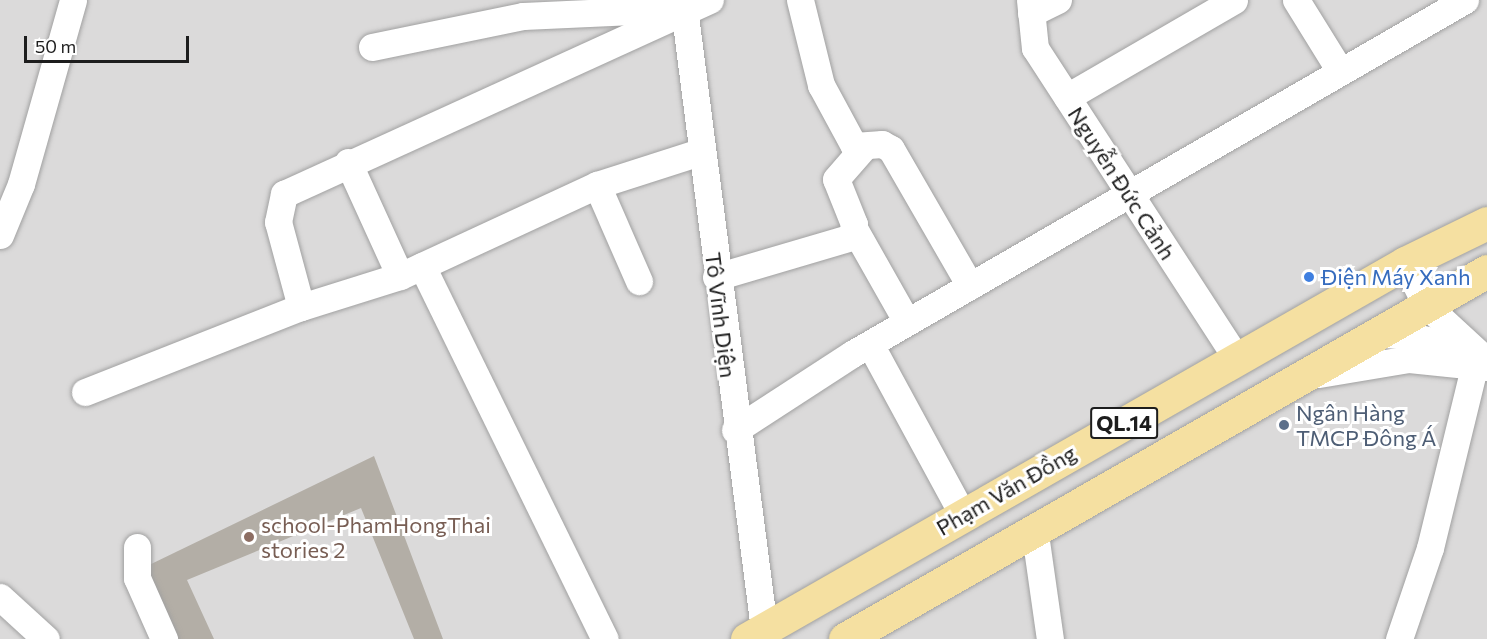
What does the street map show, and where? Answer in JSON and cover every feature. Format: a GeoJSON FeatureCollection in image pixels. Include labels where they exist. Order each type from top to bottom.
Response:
{"type":"FeatureCollection","features":[{"type":"Feature","properties":{"kind":"main road","name":"Phạm Văn Đồng"},"geometry":{"type":"LineString","coordinates":[[760,636],[963,515],[1236,358],[1405,263],[1487,223]]}},
{"type":"Feature","properties":{"kind":"main road","name":"QL.14"},"geometry":{"type":"LineString","coordinates":[[845,639],[1035,534],[1487,271]]}},
{"type":"Feature","properties":{"kind":"street"},"geometry":{"type":"LineString","coordinates":[[0,235],[21,184],[73,0]]}},
{"type":"Feature","properties":{"kind":"street"},"geometry":{"type":"LineString","coordinates":[[372,47],[523,16],[710,0]]}},
{"type":"Feature","properties":{"kind":"street"},"geometry":{"type":"LineString","coordinates":[[800,0],[821,85],[854,146],[862,149],[882,144],[891,149],[970,286]]}},
{"type":"Feature","properties":{"kind":"street"},"geometry":{"type":"LineString","coordinates":[[1031,7],[1058,0]]}},
{"type":"Feature","properties":{"kind":"street"},"geometry":{"type":"LineString","coordinates":[[1067,97],[1234,0]]}},
{"type":"Feature","properties":{"kind":"street"},"geometry":{"type":"LineString","coordinates":[[1296,0],[1340,71]]}},
{"type":"Feature","properties":{"kind":"street"},"geometry":{"type":"LineString","coordinates":[[735,430],[870,344],[1130,196],[1340,71],[1465,0]]}},
{"type":"Feature","properties":{"kind":"street"},"geometry":{"type":"LineString","coordinates":[[301,307],[278,207],[298,185],[684,4]]}},
{"type":"Feature","properties":{"kind":"street","name":"Tô Vĩnh Diện"},"geometry":{"type":"LineString","coordinates":[[684,4],[760,636]]}},
{"type":"Feature","properties":{"kind":"street","name":"Nguyễn Đức Cảnh"},"geometry":{"type":"LineString","coordinates":[[1031,7],[1035,48],[1236,358]]}},
{"type":"Feature","properties":{"kind":"street"},"geometry":{"type":"LineString","coordinates":[[862,149],[836,180],[856,232],[908,322]]}},
{"type":"Feature","properties":{"kind":"street"},"geometry":{"type":"LineString","coordinates":[[85,392],[301,307],[411,271],[597,185],[700,152]]}},
{"type":"Feature","properties":{"kind":"street"},"geometry":{"type":"LineString","coordinates":[[348,162],[411,271],[605,639]]}},
{"type":"Feature","properties":{"kind":"street"},"geometry":{"type":"LineString","coordinates":[[597,185],[639,280]]}},
{"type":"Feature","properties":{"kind":"street"},"geometry":{"type":"LineString","coordinates":[[716,277],[848,239],[856,232]]}},
{"type":"Feature","properties":{"kind":"street"},"geometry":{"type":"LineString","coordinates":[[1405,263],[1426,305],[1481,361]]}},
{"type":"Feature","properties":{"kind":"street"},"geometry":{"type":"LineString","coordinates":[[1376,334],[1408,335],[1481,361]]}},
{"type":"Feature","properties":{"kind":"street"},"geometry":{"type":"LineString","coordinates":[[870,344],[963,515]]}},
{"type":"Feature","properties":{"kind":"street"},"geometry":{"type":"LineString","coordinates":[[1301,378],[1409,358],[1481,361]]}},
{"type":"Feature","properties":{"kind":"street"},"geometry":{"type":"LineString","coordinates":[[1399,639],[1430,548],[1481,361]]}},
{"type":"Feature","properties":{"kind":"street"},"geometry":{"type":"LineString","coordinates":[[1035,534],[1050,639]]}},
{"type":"Feature","properties":{"kind":"street"},"geometry":{"type":"LineString","coordinates":[[137,547],[137,578],[164,639]]}},
{"type":"Feature","properties":{"kind":"street"},"geometry":{"type":"LineString","coordinates":[[0,597],[46,639]]}},
{"type":"Feature","properties":{"kind":"shaded area"},"geometry":{"type":"Polygon","coordinates":[[[0,0],[1487,0],[1487,639],[0,639],[0,0]]]}},
{"type":"Feature","properties":{"kind":"building","name":"school-PhamHongThai stories 2"},"geometry":{"type":"Polygon","coordinates":[[[374,456],[443,639],[414,639],[361,508],[187,580],[214,639],[176,639],[147,566],[374,456]]]}},
{"type":"Feature","properties":{"kind":"place","name":"Điện Máy Xanh"},"geometry":{"type":"Point","coordinates":[1309,277]}},
{"type":"Feature","properties":{"kind":"place","name":"Ngân Hàng TMCP Đông Á"},"geometry":{"type":"Point","coordinates":[1284,425]}},
{"type":"Feature","properties":{"kind":"place","name":"school-PhamHongThai stories 2"},"geometry":{"type":"Point","coordinates":[249,537]}}]}
